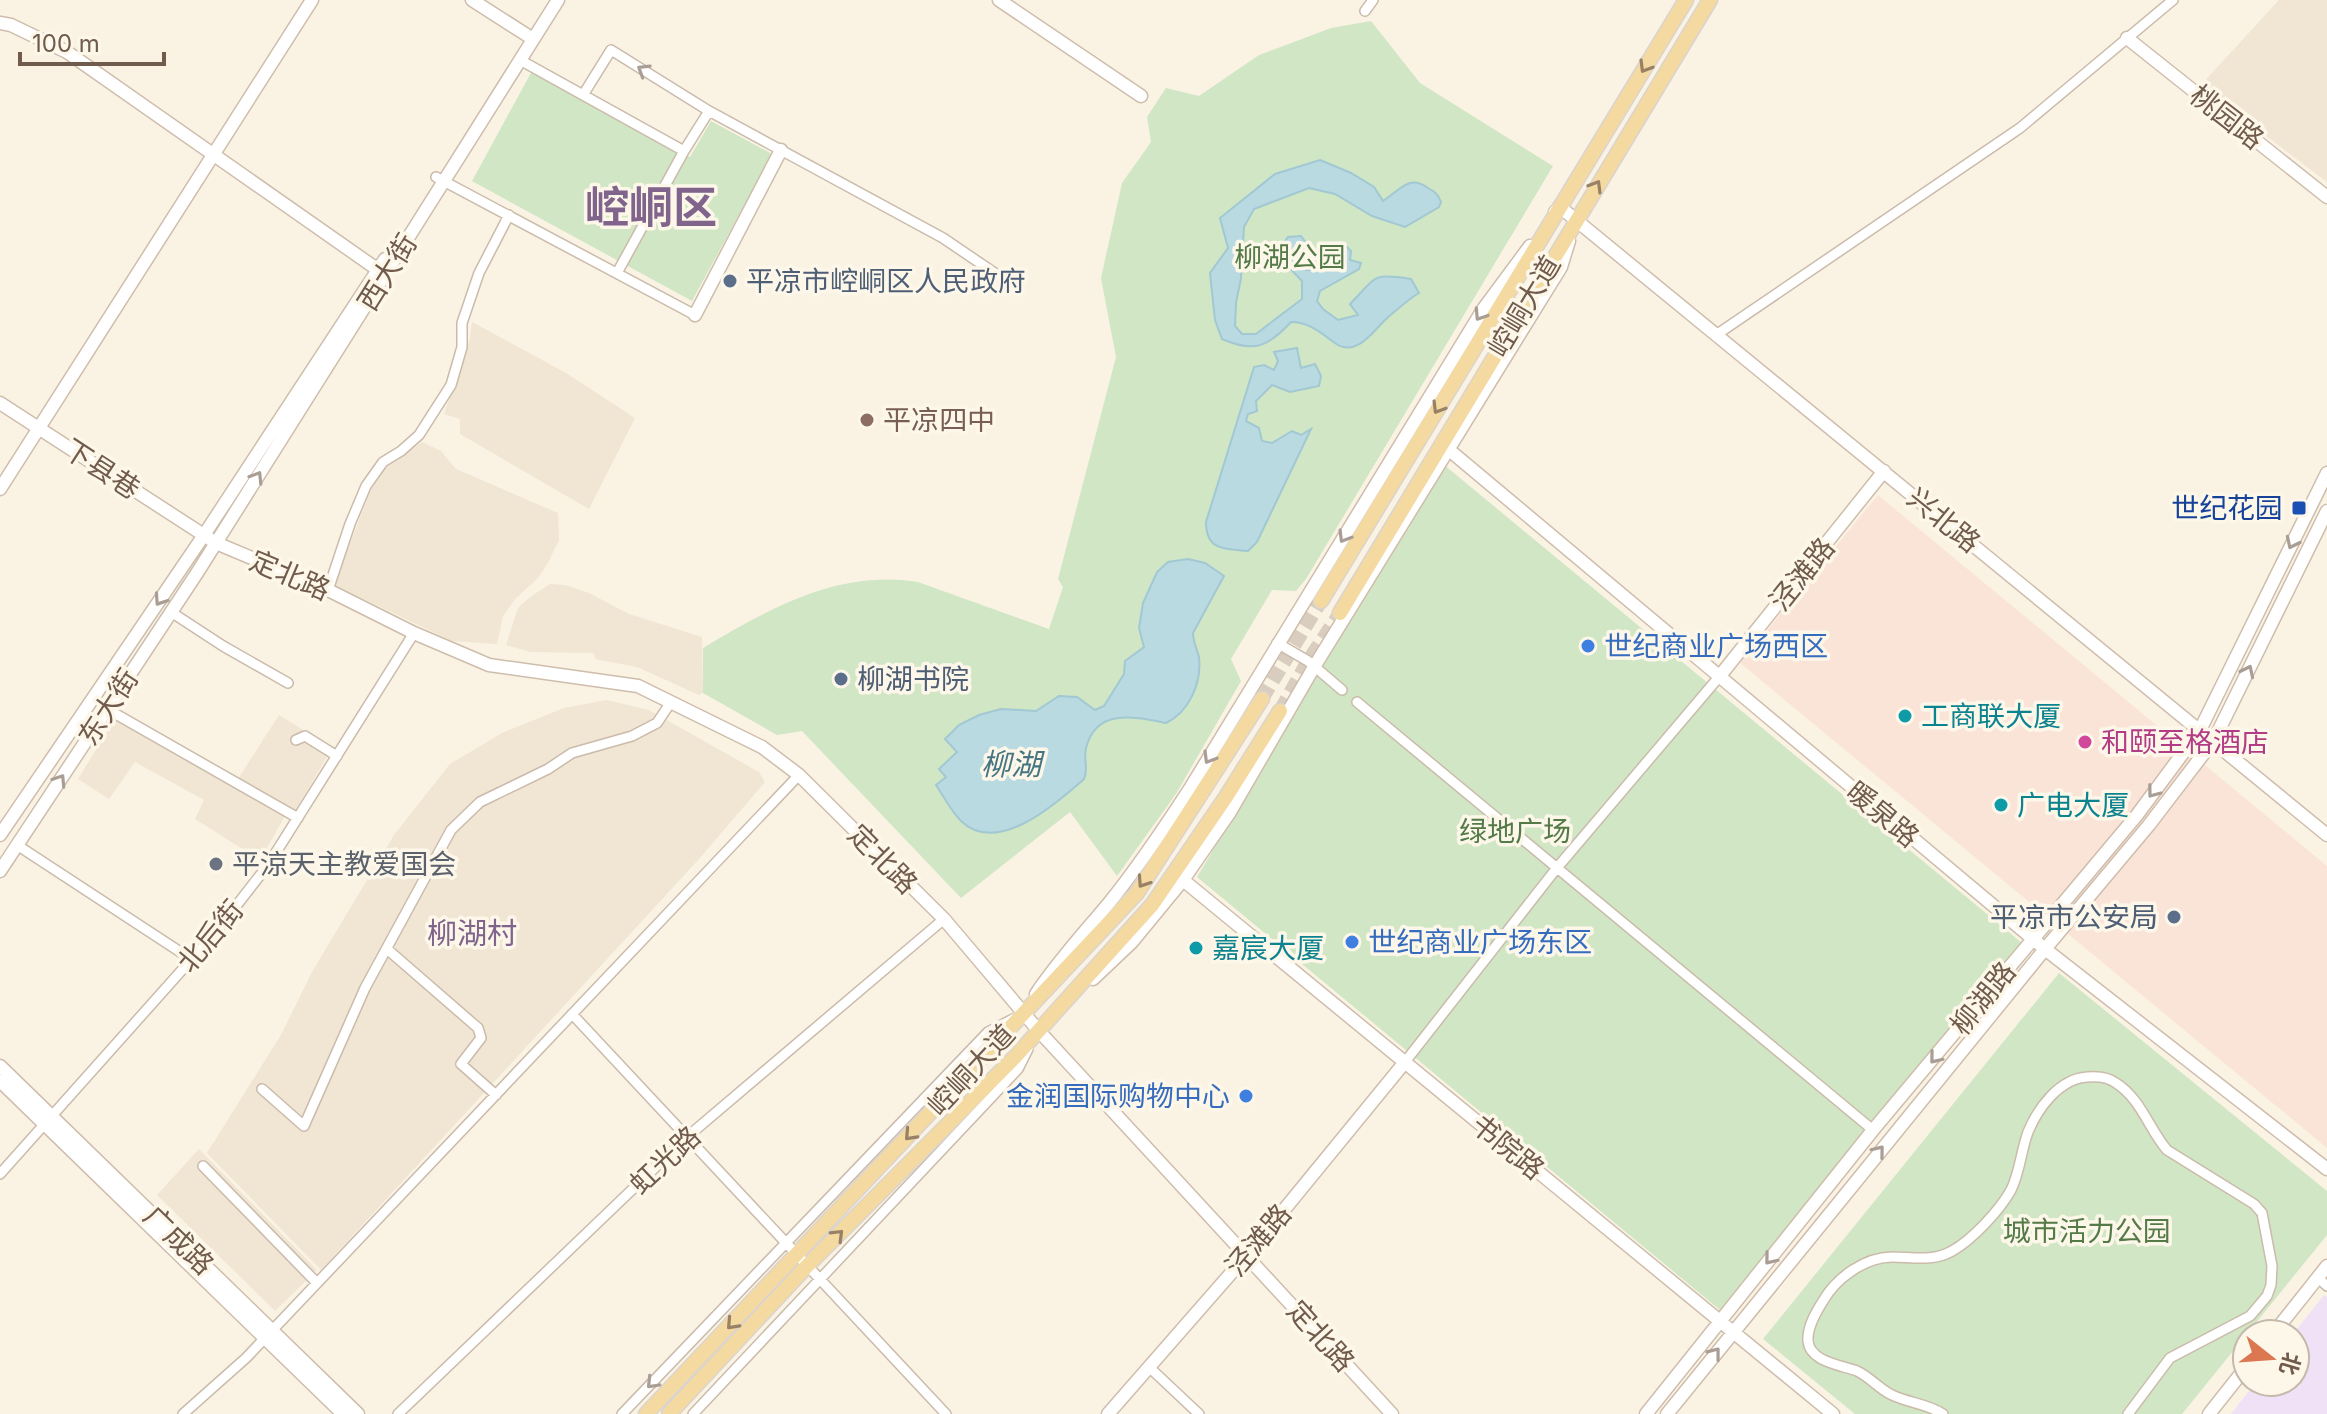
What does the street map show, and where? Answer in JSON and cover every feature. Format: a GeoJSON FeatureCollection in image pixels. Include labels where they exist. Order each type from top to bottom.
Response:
{"type":"FeatureCollection","features":[{"type":"Feature","properties":{"kind":"main road","name":"崆峒大道"},"geometry":{"type":"LineString","coordinates":[[1321,601],[1686,0]]}},
{"type":"Feature","properties":{"kind":"main road","name":"崆峒大道"},"geometry":{"type":"LineString","coordinates":[[1340,613],[1710,0]]}},
{"type":"Feature","properties":{"kind":"main road","name":"崆峒大道"},"geometry":{"type":"LineString","coordinates":[[669,1414],[802,1260],[1023,1014],[1137,893],[1262,699]]}},
{"type":"Feature","properties":{"kind":"main road","name":"崆峒大道"},"geometry":{"type":"LineString","coordinates":[[646,1414],[1015,1057],[1152,905],[1280,711]]}},
{"type":"Feature","properties":{"kind":"street"},"geometry":{"type":"LineString","coordinates":[[0,489],[312,0]]}},
{"type":"Feature","properties":{"kind":"street"},"geometry":{"type":"LineString","coordinates":[[472,0],[530,37]]}},
{"type":"Feature","properties":{"kind":"street","name":"西大街"},"geometry":{"type":"LineString","coordinates":[[440,179],[520,60],[548,0]]}},
{"type":"Feature","properties":{"kind":"street","name":"西大街"},"geometry":{"type":"LineString","coordinates":[[216,543],[381,272],[530,37],[558,0]]}},
{"type":"Feature","properties":{"kind":"street"},"geometry":{"type":"LineString","coordinates":[[999,0],[1141,96]]}},
{"type":"Feature","properties":{"kind":"street"},"geometry":{"type":"LineString","coordinates":[[1365,11],[1373,0]]}},
{"type":"Feature","properties":{"kind":"street"},"geometry":{"type":"LineString","coordinates":[[1716,335],[2020,128],[2173,0]]}},
{"type":"Feature","properties":{"kind":"street"},"geometry":{"type":"LineString","coordinates":[[0,23],[11,25],[67,52],[381,272]]}},
{"type":"Feature","properties":{"kind":"street","name":"桃园路"},"geometry":{"type":"LineString","coordinates":[[2127,38],[2327,197]]}},
{"type":"Feature","properties":{"kind":"street"},"geometry":{"type":"LineString","coordinates":[[583,95],[611,50],[709,111],[943,238],[999,276]]}},
{"type":"Feature","properties":{"kind":"street"},"geometry":{"type":"LineString","coordinates":[[520,60],[684,151]]}},
{"type":"Feature","properties":{"kind":"street"},"geometry":{"type":"LineString","coordinates":[[617,273],[709,111]]}},
{"type":"Feature","properties":{"kind":"street"},"geometry":{"type":"LineString","coordinates":[[440,179],[695,315],[781,150]]}},
{"type":"Feature","properties":{"kind":"street"},"geometry":{"type":"LineString","coordinates":[[622,1414],[988,1032],[1023,1014],[1057,962],[1153,845],[1484,308],[1560,207]]}},
{"type":"Feature","properties":{"kind":"street","name":"兴北路"},"geometry":{"type":"LineString","coordinates":[[1560,207],[2327,835]]}},
{"type":"Feature","properties":{"kind":"street"},"geometry":{"type":"LineString","coordinates":[[328,590],[366,486],[383,462],[419,435],[451,385],[462,347],[462,323],[479,273],[509,215]]}},
{"type":"Feature","properties":{"kind":"street"},"geometry":{"type":"LineString","coordinates":[[693,1414],[1018,1069],[1038,1030],[1132,942],[1183,880],[1230,812],[1314,667],[1561,267],[1576,220]]}},
{"type":"Feature","properties":{"kind":"street","name":"西大街"},"geometry":{"type":"LineString","coordinates":[[204,535],[381,272]]}},
{"type":"Feature","properties":{"kind":"street","name":"下县巷"},"geometry":{"type":"LineString","coordinates":[[0,403],[216,543]]}},
{"type":"Feature","properties":{"kind":"street","name":"暖泉路"},"geometry":{"type":"LineString","coordinates":[[1448,449],[2045,949],[2327,1169]]}},
{"type":"Feature","properties":{"kind":"street","name":"泾滩路"},"geometry":{"type":"LineString","coordinates":[[1719,677],[1884,471]]}},
{"type":"Feature","properties":{"kind":"street","name":"柳湖路"},"geometry":{"type":"LineString","coordinates":[[1646,1414],[1873,1130],[2137,815],[2200,730],[2327,473]]}},
{"type":"Feature","properties":{"kind":"street","name":"柳湖路"},"geometry":{"type":"LineString","coordinates":[[1667,1414],[2149,825],[2214,740],[2327,511]]}},
{"type":"Feature","properties":{"kind":"street","name":"东大街"},"geometry":{"type":"LineString","coordinates":[[0,834],[204,535]]}},
{"type":"Feature","properties":{"kind":"street","name":"定北路"},"geometry":{"type":"LineString","coordinates":[[216,543],[328,590],[414,633],[489,665],[638,686],[762,747],[799,775],[944,919],[1023,1014],[1392,1414]]}},
{"type":"Feature","properties":{"kind":"street","name":"东大街"},"geometry":{"type":"LineString","coordinates":[[0,871],[216,543]]}},
{"type":"Feature","properties":{"kind":"street"},"geometry":{"type":"LineString","coordinates":[[171,612],[288,683]]}},
{"type":"Feature","properties":{"kind":"street","name":"北后街"},"geometry":{"type":"LineString","coordinates":[[0,1174],[191,959],[268,865],[414,633]]}},
{"type":"Feature","properties":{"kind":"street"},"geometry":{"type":"LineString","coordinates":[[1277,643],[1342,690]]}},
{"type":"Feature","properties":{"kind":"street"},"geometry":{"type":"LineString","coordinates":[[1405,1062],[1556,869],[1719,677]]}},
{"type":"Feature","properties":{"kind":"street"},"geometry":{"type":"LineString","coordinates":[[262,1089],[304,1126],[365,988],[451,830],[480,802],[548,769],[572,753],[632,736],[657,723],[671,702]]}},
{"type":"Feature","properties":{"kind":"street"},"geometry":{"type":"LineString","coordinates":[[1357,702],[1873,1130]]}},
{"type":"Feature","properties":{"kind":"street"},"geometry":{"type":"LineString","coordinates":[[107,709],[298,818]]}},
{"type":"Feature","properties":{"kind":"street"},"geometry":{"type":"LineString","coordinates":[[296,740],[305,736],[337,756]]}},
{"type":"Feature","properties":{"kind":"street"},"geometry":{"type":"LineString","coordinates":[[183,1414],[268,1335],[799,775]]}},
{"type":"Feature","properties":{"kind":"street"},"geometry":{"type":"LineString","coordinates":[[0,834],[191,959]]}},
{"type":"Feature","properties":{"kind":"street","name":"书院路"},"geometry":{"type":"LineString","coordinates":[[1183,880],[1833,1414]]}},
{"type":"Feature","properties":{"kind":"street","name":"虹光路"},"geometry":{"type":"LineString","coordinates":[[398,1414],[687,1137],[944,919]]}},
{"type":"Feature","properties":{"kind":"street"},"geometry":{"type":"LineString","coordinates":[[387,949],[478,1028],[481,1038],[461,1064],[496,1095]]}},
{"type":"Feature","properties":{"kind":"street"},"geometry":{"type":"LineString","coordinates":[[572,1014],[946,1414]]}},
{"type":"Feature","properties":{"kind":"street","name":"泾滩路"},"geometry":{"type":"LineString","coordinates":[[1108,1414],[1247,1255],[1405,1062]]}},
{"type":"Feature","properties":{"kind":"street","name":"广成路"},"geometry":{"type":"LineString","coordinates":[[0,1066],[47,1120]]}},
{"type":"Feature","properties":{"kind":"street"},"geometry":{"type":"LineString","coordinates":[[1943,1414],[1892,1395],[1860,1372],[1821,1358],[1812,1350],[1808,1340],[1813,1318],[1830,1290],[1859,1267],[1889,1257],[1935,1257],[1951,1252],[1962,1243],[2001,1206],[2010,1192],[2018,1175],[2029,1130],[2050,1097],[2065,1083],[2080,1077],[2097,1076],[2114,1080],[2125,1090],[2143,1111],[2158,1140],[2167,1150],[2254,1204],[2262,1213],[2272,1266],[2271,1285],[2259,1307],[2214,1336],[2170,1358],[2128,1414]]}},
{"type":"Feature","properties":{"kind":"street","name":"广成路"},"geometry":{"type":"LineString","coordinates":[[0,1081],[47,1120],[268,1335],[343,1414]]}},
{"type":"Feature","properties":{"kind":"street"},"geometry":{"type":"LineString","coordinates":[[203,1166],[317,1283]]}},
{"type":"Feature","properties":{"kind":"street"},"geometry":{"type":"LineString","coordinates":[[2288,1318],[2322,1282],[2327,1266]]}},
{"type":"Feature","properties":{"kind":"street","name":"广成路"},"geometry":{"type":"LineString","coordinates":[[268,1335],[358,1414]]}},
{"type":"Feature","properties":{"kind":"street"},"geometry":{"type":"LineString","coordinates":[[1149,1367],[1199,1414]]}},
{"type":"Feature","properties":{"kind":"street"},"geometry":{"type":"LineString","coordinates":[[2209,1414],[2231,1386]]}},
{"type":"Feature","properties":{"kind":"shaded area"},"geometry":{"type":"Polygon","coordinates":[[[2279,0],[2327,0],[2327,182],[2200,86],[2279,0]]]}},
{"type":"Feature","properties":{"kind":"shaded area"},"geometry":{"type":"Polygon","coordinates":[[[472,322],[566,373],[635,418],[589,509],[460,434],[460,419],[444,414],[470,338],[472,322]]]}},
{"type":"Feature","properties":{"kind":"shaded area"},"geometry":{"type":"Polygon","coordinates":[[[422,442],[441,451],[456,469],[558,513],[559,540],[537,579],[516,598],[503,616],[497,644],[452,641],[334,585],[370,492],[384,469],[422,442]]]}},
{"type":"Feature","properties":{"kind":"shaded area"},"geometry":{"type":"Polygon","coordinates":[[[1878,495],[2327,866],[2327,1148],[1740,663],[1878,495]]]}},
{"type":"Feature","properties":{"kind":"shaded area"},"geometry":{"type":"Polygon","coordinates":[[[550,584],[589,593],[629,614],[702,637],[703,693],[699,695],[637,667],[595,659],[594,653],[530,652],[506,645],[518,608],[550,584]]]}},
{"type":"Feature","properties":{"kind":"shaded area"},"geometry":{"type":"Polygon","coordinates":[[[607,700],[649,710],[759,772],[765,782],[699,859],[321,1270],[207,1153],[281,1035],[312,972],[394,835],[450,764],[502,733],[564,708],[607,700]]]}},
{"type":"Feature","properties":{"kind":"shaded area"},"geometry":{"type":"Polygon","coordinates":[[[279,715],[332,748],[294,813],[238,779],[279,715]]]}},
{"type":"Feature","properties":{"kind":"shaded area"},"geometry":{"type":"Polygon","coordinates":[[[115,719],[285,816],[260,860],[195,819],[204,800],[135,762],[109,799],[78,779],[115,719]]]}},
{"type":"Feature","properties":{"kind":"shaded area"},"geometry":{"type":"Polygon","coordinates":[[[199,1149],[317,1270],[275,1311],[157,1195],[199,1149]]]}},
{"type":"Feature","properties":{"kind":"shaded area"},"geometry":{"type":"Polygon","coordinates":[[[2324,1295],[2327,1297],[2327,1414],[2231,1414],[2244,1398],[2311,1398],[2311,1318],[2306,1318],[2324,1295]]]}},
{"type":"Feature","properties":{"kind":"green space","name":"柳湖公园"},"geometry":{"type":"Polygon","coordinates":[[[1371,21],[1420,83],[1553,166],[1306,579],[1296,591],[1272,590],[1231,659],[1241,681],[1176,794],[1117,876],[1070,812],[961,898],[802,731],[777,735],[703,693],[703,648],[779,607],[832,587],[860,581],[918,582],[1049,629],[1063,587],[1058,579],[1116,357],[1101,278],[1122,183],[1151,142],[1147,117],[1166,88],[1199,96],[1259,55],[1331,28],[1371,21]]]}},
{"type":"Feature","properties":{"kind":"green space"},"geometry":{"type":"Polygon","coordinates":[[[532,71],[690,157],[711,121],[772,154],[692,301],[472,181],[532,71]]]}},
{"type":"Feature","properties":{"kind":"green space","name":"绿地广场"},"geometry":{"type":"Polygon","coordinates":[[[1443,464],[2022,943],[1720,1310],[1197,877],[1443,464]]]}},
{"type":"Feature","properties":{"kind":"green space","name":"城市活力公园"},"geometry":{"type":"Polygon","coordinates":[[[2059,973],[2327,1191],[2327,1235],[2260,1318],[2231,1318],[2231,1354],[2182,1414],[1855,1414],[1763,1339],[2059,973]]]}},
{"type":"Feature","properties":{"kind":"water"},"geometry":{"type":"Polygon","coordinates":[[[1320,160],[1374,187],[1383,201],[1405,185],[1415,183],[1434,192],[1441,202],[1439,207],[1405,227],[1372,216],[1335,194],[1309,188],[1254,209],[1244,227],[1235,326],[1242,334],[1256,334],[1302,299],[1302,281],[1284,262],[1281,247],[1288,237],[1301,236],[1309,247],[1300,259],[1306,270],[1314,270],[1321,259],[1320,248],[1327,244],[1344,244],[1351,251],[1350,260],[1361,263],[1359,269],[1320,291],[1317,301],[1338,320],[1358,315],[1350,304],[1371,282],[1381,277],[1411,279],[1419,293],[1363,342],[1349,348],[1297,322],[1291,322],[1275,337],[1260,345],[1243,346],[1222,339],[1215,320],[1210,273],[1228,248],[1220,218],[1275,174],[1320,160]]]}},
{"type":"Feature","properties":{"kind":"water"},"geometry":{"type":"Polygon","coordinates":[[[1297,348],[1301,368],[1315,364],[1321,376],[1319,386],[1290,392],[1272,385],[1256,401],[1257,411],[1248,414],[1246,421],[1259,428],[1262,441],[1272,443],[1292,431],[1301,435],[1311,429],[1257,542],[1248,551],[1218,547],[1209,538],[1206,522],[1254,367],[1264,365],[1274,370],[1278,361],[1274,352],[1297,348]]]}},
{"type":"Feature","properties":{"kind":"water","name":"柳湖"},"geometry":{"type":"Polygon","coordinates":[[[1188,559],[1205,563],[1224,576],[1193,633],[1199,657],[1198,677],[1192,696],[1181,712],[1166,723],[1130,717],[1108,720],[1098,726],[1086,748],[1084,779],[1026,822],[991,833],[975,830],[961,821],[936,785],[946,777],[939,769],[957,752],[945,739],[959,725],[979,715],[1001,709],[1036,711],[1059,696],[1077,697],[1095,710],[1104,706],[1124,674],[1125,661],[1144,647],[1139,628],[1143,603],[1157,572],[1168,562],[1188,559]]]}},
{"type":"Feature","properties":{"kind":"tunnel"},"geometry":{"type":"LineString","coordinates":[[1262,699],[1321,601]]}},
{"type":"Feature","properties":{"kind":"tunnel"},"geometry":{"type":"LineString","coordinates":[[1280,711],[1340,613]]}},
{"type":"Feature","properties":{"kind":"place","name":"平凉市崆峒区人民政府"},"geometry":{"type":"Point","coordinates":[730,281]}},
{"type":"Feature","properties":{"kind":"place","name":"平凉四中"},"geometry":{"type":"Point","coordinates":[867,420]}},
{"type":"Feature","properties":{"kind":"place","name":"世纪花园"},"geometry":{"type":"Point","coordinates":[2299,508]}},
{"type":"Feature","properties":{"kind":"place","name":"世纪商业广场西区"},"geometry":{"type":"Point","coordinates":[1588,646]}},
{"type":"Feature","properties":{"kind":"place","name":"柳湖书院"},"geometry":{"type":"Point","coordinates":[841,679]}},
{"type":"Feature","properties":{"kind":"place","name":"工商联大厦"},"geometry":{"type":"Point","coordinates":[1905,716]}},
{"type":"Feature","properties":{"kind":"place","name":"和颐至格酒店"},"geometry":{"type":"Point","coordinates":[2085,742]}},
{"type":"Feature","properties":{"kind":"place","name":"广电大厦"},"geometry":{"type":"Point","coordinates":[2001,805]}},
{"type":"Feature","properties":{"kind":"place","name":"平涼天主教爱国会"},"geometry":{"type":"Point","coordinates":[216,864]}},
{"type":"Feature","properties":{"kind":"place","name":"平凉市公安局"},"geometry":{"type":"Point","coordinates":[2174,917]}},
{"type":"Feature","properties":{"kind":"place","name":"世纪商业广场东区"},"geometry":{"type":"Point","coordinates":[1352,942]}},
{"type":"Feature","properties":{"kind":"place","name":"嘉宸大厦"},"geometry":{"type":"Point","coordinates":[1196,948]}},
{"type":"Feature","properties":{"kind":"place","name":"金润国际购物中心"},"geometry":{"type":"Point","coordinates":[1246,1096]}},
{"type":"Feature","properties":{"kind":"district","name":"崆峒区"},"geometry":{"type":"Point","coordinates":[651,208]}},
{"type":"Feature","properties":{"kind":"district","name":"柳湖村"},"geometry":{"type":"Point","coordinates":[472,934]}}]}
